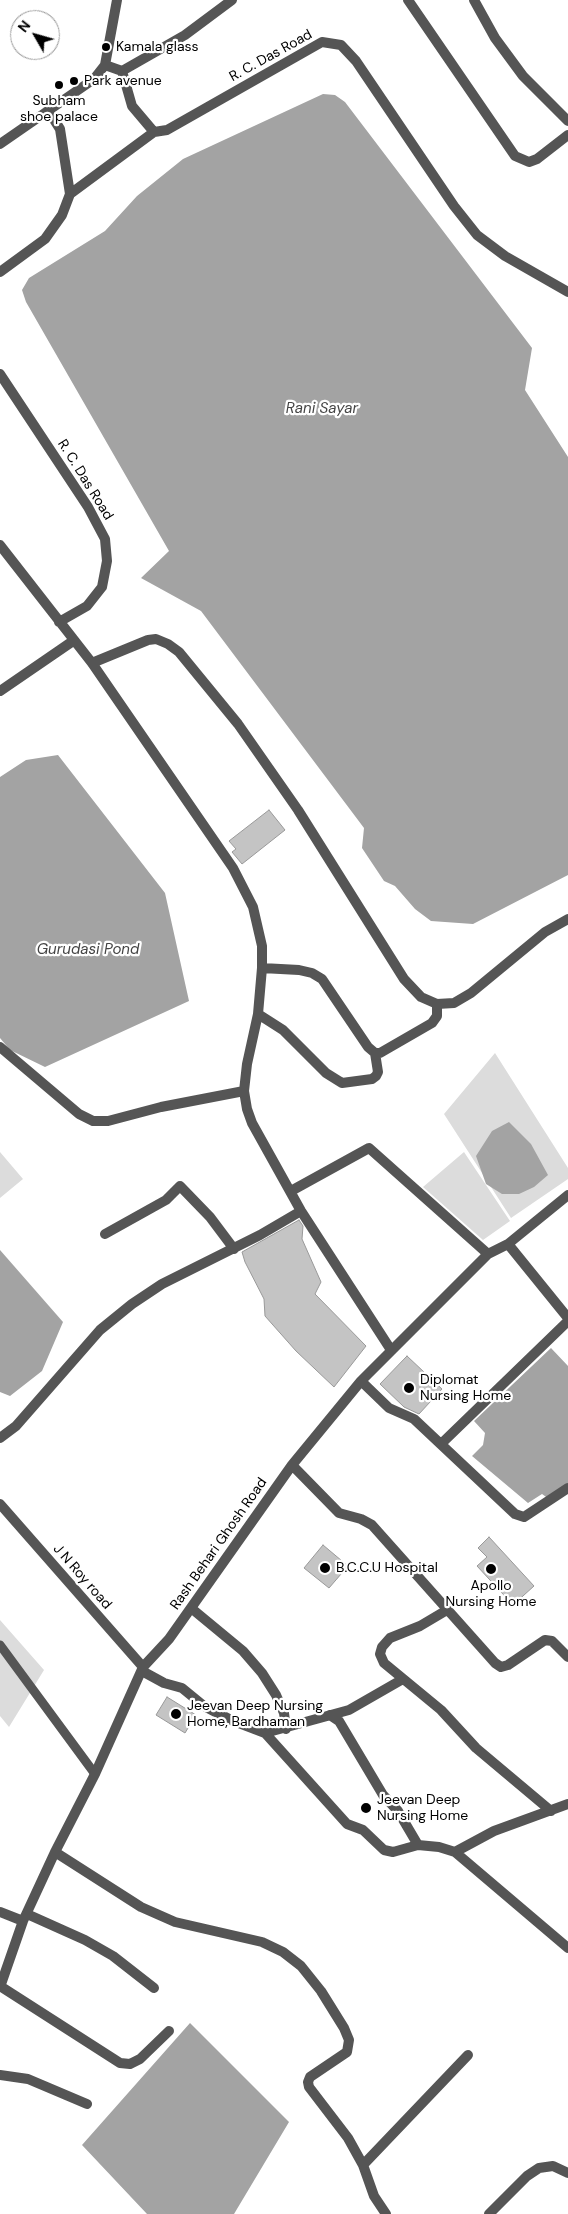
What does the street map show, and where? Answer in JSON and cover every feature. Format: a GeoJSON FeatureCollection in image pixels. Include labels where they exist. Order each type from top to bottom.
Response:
{"type":"FeatureCollection","features":[{"type":"Feature","properties":{"kind":"street"},"geometry":{"type":"LineString","coordinates":[[0,144],[94,79],[106,65],[117,0]]}},
{"type":"Feature","properties":{"kind":"street"},"geometry":{"type":"LineString","coordinates":[[122,71],[185,35],[232,0]]}},
{"type":"Feature","properties":{"kind":"street"},"geometry":{"type":"LineString","coordinates":[[408,0],[515,156],[529,162],[537,159],[568,135]]}},
{"type":"Feature","properties":{"kind":"street"},"geometry":{"type":"LineString","coordinates":[[474,0],[495,38],[523,76],[568,121]]}},
{"type":"Feature","properties":{"kind":"street","name":"R. C. Das Road"},"geometry":{"type":"LineString","coordinates":[[70,194],[154,132],[167,130],[322,42],[341,45],[356,61],[454,206],[477,235],[505,256],[568,292]]}},
{"type":"Feature","properties":{"kind":"street"},"geometry":{"type":"LineString","coordinates":[[106,65],[122,71]]}},
{"type":"Feature","properties":{"kind":"street"},"geometry":{"type":"LineString","coordinates":[[122,71],[132,106],[154,132]]}},
{"type":"Feature","properties":{"kind":"street"},"geometry":{"type":"LineString","coordinates":[[0,272],[45,239],[62,215],[70,194],[60,129],[48,110]]}},
{"type":"Feature","properties":{"kind":"street","name":"R. C. Das Road"},"geometry":{"type":"LineString","coordinates":[[0,374],[88,507],[105,539],[107,562],[102,588],[87,606],[59,622]]}},
{"type":"Feature","properties":{"kind":"street"},"geometry":{"type":"LineString","coordinates":[[0,545],[92,663],[233,868],[253,907],[260,930],[262,968],[258,1014],[247,1064],[244,1091],[252,1123],[301,1211],[391,1350]]}},
{"type":"Feature","properties":{"kind":"street"},"geometry":{"type":"LineString","coordinates":[[92,663],[148,640],[156,640],[168,644],[179,652],[238,724],[298,810],[404,979],[421,997],[437,1004],[454,1003],[471,993],[545,932],[568,919]]}},
{"type":"Feature","properties":{"kind":"street"},"geometry":{"type":"LineString","coordinates":[[0,691],[73,641]]}},
{"type":"Feature","properties":{"kind":"street"},"geometry":{"type":"LineString","coordinates":[[258,1014],[283,1030],[326,1073],[342,1083],[372,1079],[376,1076],[378,1072],[375,1053],[368,1047],[322,978],[299,970],[262,968]]}},
{"type":"Feature","properties":{"kind":"street"},"geometry":{"type":"LineString","coordinates":[[375,1053],[380,1053],[432,1023],[437,1016],[437,1004]]}},
{"type":"Feature","properties":{"kind":"street"},"geometry":{"type":"LineString","coordinates":[[0,1047],[79,1114],[93,1121],[108,1121],[161,1107],[244,1091]]}},
{"type":"Feature","properties":{"kind":"street"},"geometry":{"type":"LineString","coordinates":[[291,1192],[369,1148],[488,1254]]}},
{"type":"Feature","properties":{"kind":"street"},"geometry":{"type":"LineString","coordinates":[[105,1234],[166,1200],[180,1186],[210,1216],[234,1248]]}},
{"type":"Feature","properties":{"kind":"street","name":"Rash Behari Ghosh Road"},"geometry":{"type":"LineString","coordinates":[[0,1986],[25,1918],[55,1852],[95,1774],[143,1669],[169,1639],[292,1465],[361,1381],[488,1254],[508,1244],[568,1195]]}},
{"type":"Feature","properties":{"kind":"street"},"geometry":{"type":"LineString","coordinates":[[0,1438],[16,1426],[100,1330],[132,1304],[162,1284],[234,1248],[301,1211]]}},
{"type":"Feature","properties":{"kind":"street"},"geometry":{"type":"LineString","coordinates":[[442,1443],[568,1320],[508,1244]]}},
{"type":"Feature","properties":{"kind":"street"},"geometry":{"type":"LineString","coordinates":[[361,1381],[389,1408],[408,1415],[442,1443],[515,1514],[524,1517],[568,1488]]}},
{"type":"Feature","properties":{"kind":"street"},"geometry":{"type":"LineString","coordinates":[[292,1465],[339,1513],[361,1519],[372,1525],[495,1663],[501,1666],[508,1665],[545,1640],[552,1641],[568,1658]]}},
{"type":"Feature","properties":{"kind":"street","name":"J N Roy road"},"geometry":{"type":"LineString","coordinates":[[0,1504],[143,1669]]}},
{"type":"Feature","properties":{"kind":"street"},"geometry":{"type":"LineString","coordinates":[[191,1608],[243,1652],[262,1673],[276,1695],[284,1713],[286,1729]]}},
{"type":"Feature","properties":{"kind":"street"},"geometry":{"type":"LineString","coordinates":[[447,1610],[427,1623],[390,1638],[382,1647],[380,1654],[384,1663],[441,1710],[476,1748],[551,1811]]}},
{"type":"Feature","properties":{"kind":"street"},"geometry":{"type":"LineString","coordinates":[[143,1669],[164,1683],[182,1688],[204,1706],[231,1720],[265,1733],[347,1824],[362,1830],[384,1850],[393,1852],[418,1845],[439,1847],[455,1852],[568,1948]]}},
{"type":"Feature","properties":{"kind":"street"},"geometry":{"type":"LineString","coordinates":[[265,1733],[286,1729],[349,1710],[403,1679]]}},
{"type":"Feature","properties":{"kind":"street"},"geometry":{"type":"LineString","coordinates":[[330,1715],[339,1721],[383,1795],[398,1811],[418,1845]]}},
{"type":"Feature","properties":{"kind":"street"},"geometry":{"type":"LineString","coordinates":[[455,1852],[494,1831],[568,1804]]}},
{"type":"Feature","properties":{"kind":"street"},"geometry":{"type":"LineString","coordinates":[[55,1852],[141,1907],[175,1922],[262,1942],[284,1952],[301,1966],[321,1990],[350,2040],[347,2052],[310,2077],[309,2087],[348,2138],[363,2165],[374,2196],[386,2214]]}},
{"type":"Feature","properties":{"kind":"street"},"geometry":{"type":"LineString","coordinates":[[0,1912],[25,1918],[85,1940],[113,1956],[154,1988]]}},
{"type":"Feature","properties":{"kind":"street"},"geometry":{"type":"LineString","coordinates":[[0,1986],[120,2063],[130,2064],[140,2059],[169,2032]]}},
{"type":"Feature","properties":{"kind":"street"},"geometry":{"type":"LineString","coordinates":[[363,2165],[468,2055]]}},
{"type":"Feature","properties":{"kind":"street"},"geometry":{"type":"LineString","coordinates":[[0,2075],[28,2080],[87,2104]]}},
{"type":"Feature","properties":{"kind":"street"},"geometry":{"type":"LineString","coordinates":[[490,2214],[527,2176],[539,2168],[553,2166],[568,2173]]}},
{"type":"Feature","properties":{"kind":"lane"},"geometry":{"type":"LineString","coordinates":[[0,1645],[95,1774]]}},
{"type":"Feature","properties":{"kind":"shaded area"},"geometry":{"type":"Polygon","coordinates":[[[495,1053],[568,1168],[568,1179],[511,1218],[444,1114],[495,1053]]]}},
{"type":"Feature","properties":{"kind":"shaded area"},"geometry":{"type":"Polygon","coordinates":[[[0,1152],[23,1179],[0,1198],[0,1152]]]}},
{"type":"Feature","properties":{"kind":"shaded area"},"geometry":{"type":"Polygon","coordinates":[[[464,1152],[510,1221],[483,1240],[423,1187],[464,1152]]]}},
{"type":"Feature","properties":{"kind":"shaded area"},"geometry":{"type":"Polygon","coordinates":[[[0,1620],[44,1670],[9,1727],[0,1716],[0,1620]]]}},
{"type":"Feature","properties":{"kind":"water","name":"Rani Sayar"},"geometry":{"type":"Polygon","coordinates":[[[323,94],[335,95],[345,102],[532,348],[525,390],[568,457],[568,875],[473,924],[431,921],[415,909],[395,886],[384,881],[362,848],[364,828],[201,611],[141,578],[169,551],[26,302],[22,290],[29,278],[105,231],[137,196],[183,159],[323,94]]]}},
{"type":"Feature","properties":{"kind":"water","name":"Gurudasi Pond"},"geometry":{"type":"Polygon","coordinates":[[[58,755],[165,893],[189,1001],[45,1067],[10,1050],[0,1038],[0,777],[26,760],[58,755]]]}},
{"type":"Feature","properties":{"kind":"water"},"geometry":{"type":"Polygon","coordinates":[[[509,1122],[531,1144],[548,1175],[534,1187],[519,1194],[502,1194],[486,1184],[476,1156],[492,1131],[509,1122]]]}},
{"type":"Feature","properties":{"kind":"water"},"geometry":{"type":"Polygon","coordinates":[[[0,1250],[63,1322],[42,1371],[10,1396],[0,1392],[0,1250]]]}},
{"type":"Feature","properties":{"kind":"water"},"geometry":{"type":"Polygon","coordinates":[[[551,1348],[568,1366],[568,1483],[549,1499],[542,1494],[528,1503],[472,1456],[483,1445],[485,1433],[474,1421],[551,1348]]]}},
{"type":"Feature","properties":{"kind":"water"},"geometry":{"type":"Polygon","coordinates":[[[190,2023],[289,2122],[234,2214],[147,2214],[82,2145],[190,2023]]]}},
{"type":"Feature","properties":{"kind":"building"},"geometry":{"type":"Polygon","coordinates":[[[269,810],[285,830],[242,864],[232,852],[236,849],[229,841],[269,810]]]}},
{"type":"Feature","properties":{"kind":"building"},"geometry":{"type":"Polygon","coordinates":[[[299,1220],[303,1226],[302,1239],[321,1282],[315,1294],[366,1346],[334,1387],[296,1351],[265,1316],[264,1299],[245,1262],[242,1252],[299,1220]]]}},
{"type":"Feature","properties":{"kind":"building"},"geometry":{"type":"Polygon","coordinates":[[[407,1356],[442,1389],[419,1414],[404,1407],[380,1384],[407,1356]]]}},
{"type":"Feature","properties":{"kind":"building"},"geometry":{"type":"Polygon","coordinates":[[[489,1537],[534,1586],[513,1605],[477,1566],[487,1557],[478,1548],[489,1537]]]}},
{"type":"Feature","properties":{"kind":"building"},"geometry":{"type":"Polygon","coordinates":[[[323,1545],[348,1566],[329,1588],[304,1568],[323,1545]]]}},
{"type":"Feature","properties":{"kind":"building"},"geometry":{"type":"Polygon","coordinates":[[[167,1697],[196,1715],[185,1733],[156,1715],[167,1697]]]}},
{"type":"Feature","properties":{"kind":"place","name":"Kamala glass"},"geometry":{"type":"Point","coordinates":[106,47]}},
{"type":"Feature","properties":{"kind":"place","name":"Park avenue"},"geometry":{"type":"Point","coordinates":[74,81]}},
{"type":"Feature","properties":{"kind":"place","name":"Subham shoe palace"},"geometry":{"type":"Point","coordinates":[59,85]}},
{"type":"Feature","properties":{"kind":"place","name":"Diplomat Nursing Home"},"geometry":{"type":"Point","coordinates":[409,1388]}},
{"type":"Feature","properties":{"kind":"place","name":"B.C.C.U Hospital"},"geometry":{"type":"Point","coordinates":[325,1568]}},
{"type":"Feature","properties":{"kind":"place","name":"Apollo Nursing Home"},"geometry":{"type":"Point","coordinates":[491,1569]}},
{"type":"Feature","properties":{"kind":"place","name":"Jeevan Deep Nursing Home, Bardhaman"},"geometry":{"type":"Point","coordinates":[176,1714]}},
{"type":"Feature","properties":{"kind":"place","name":"Jeevan Deep Nursing Home"},"geometry":{"type":"Point","coordinates":[366,1808]}}]}
